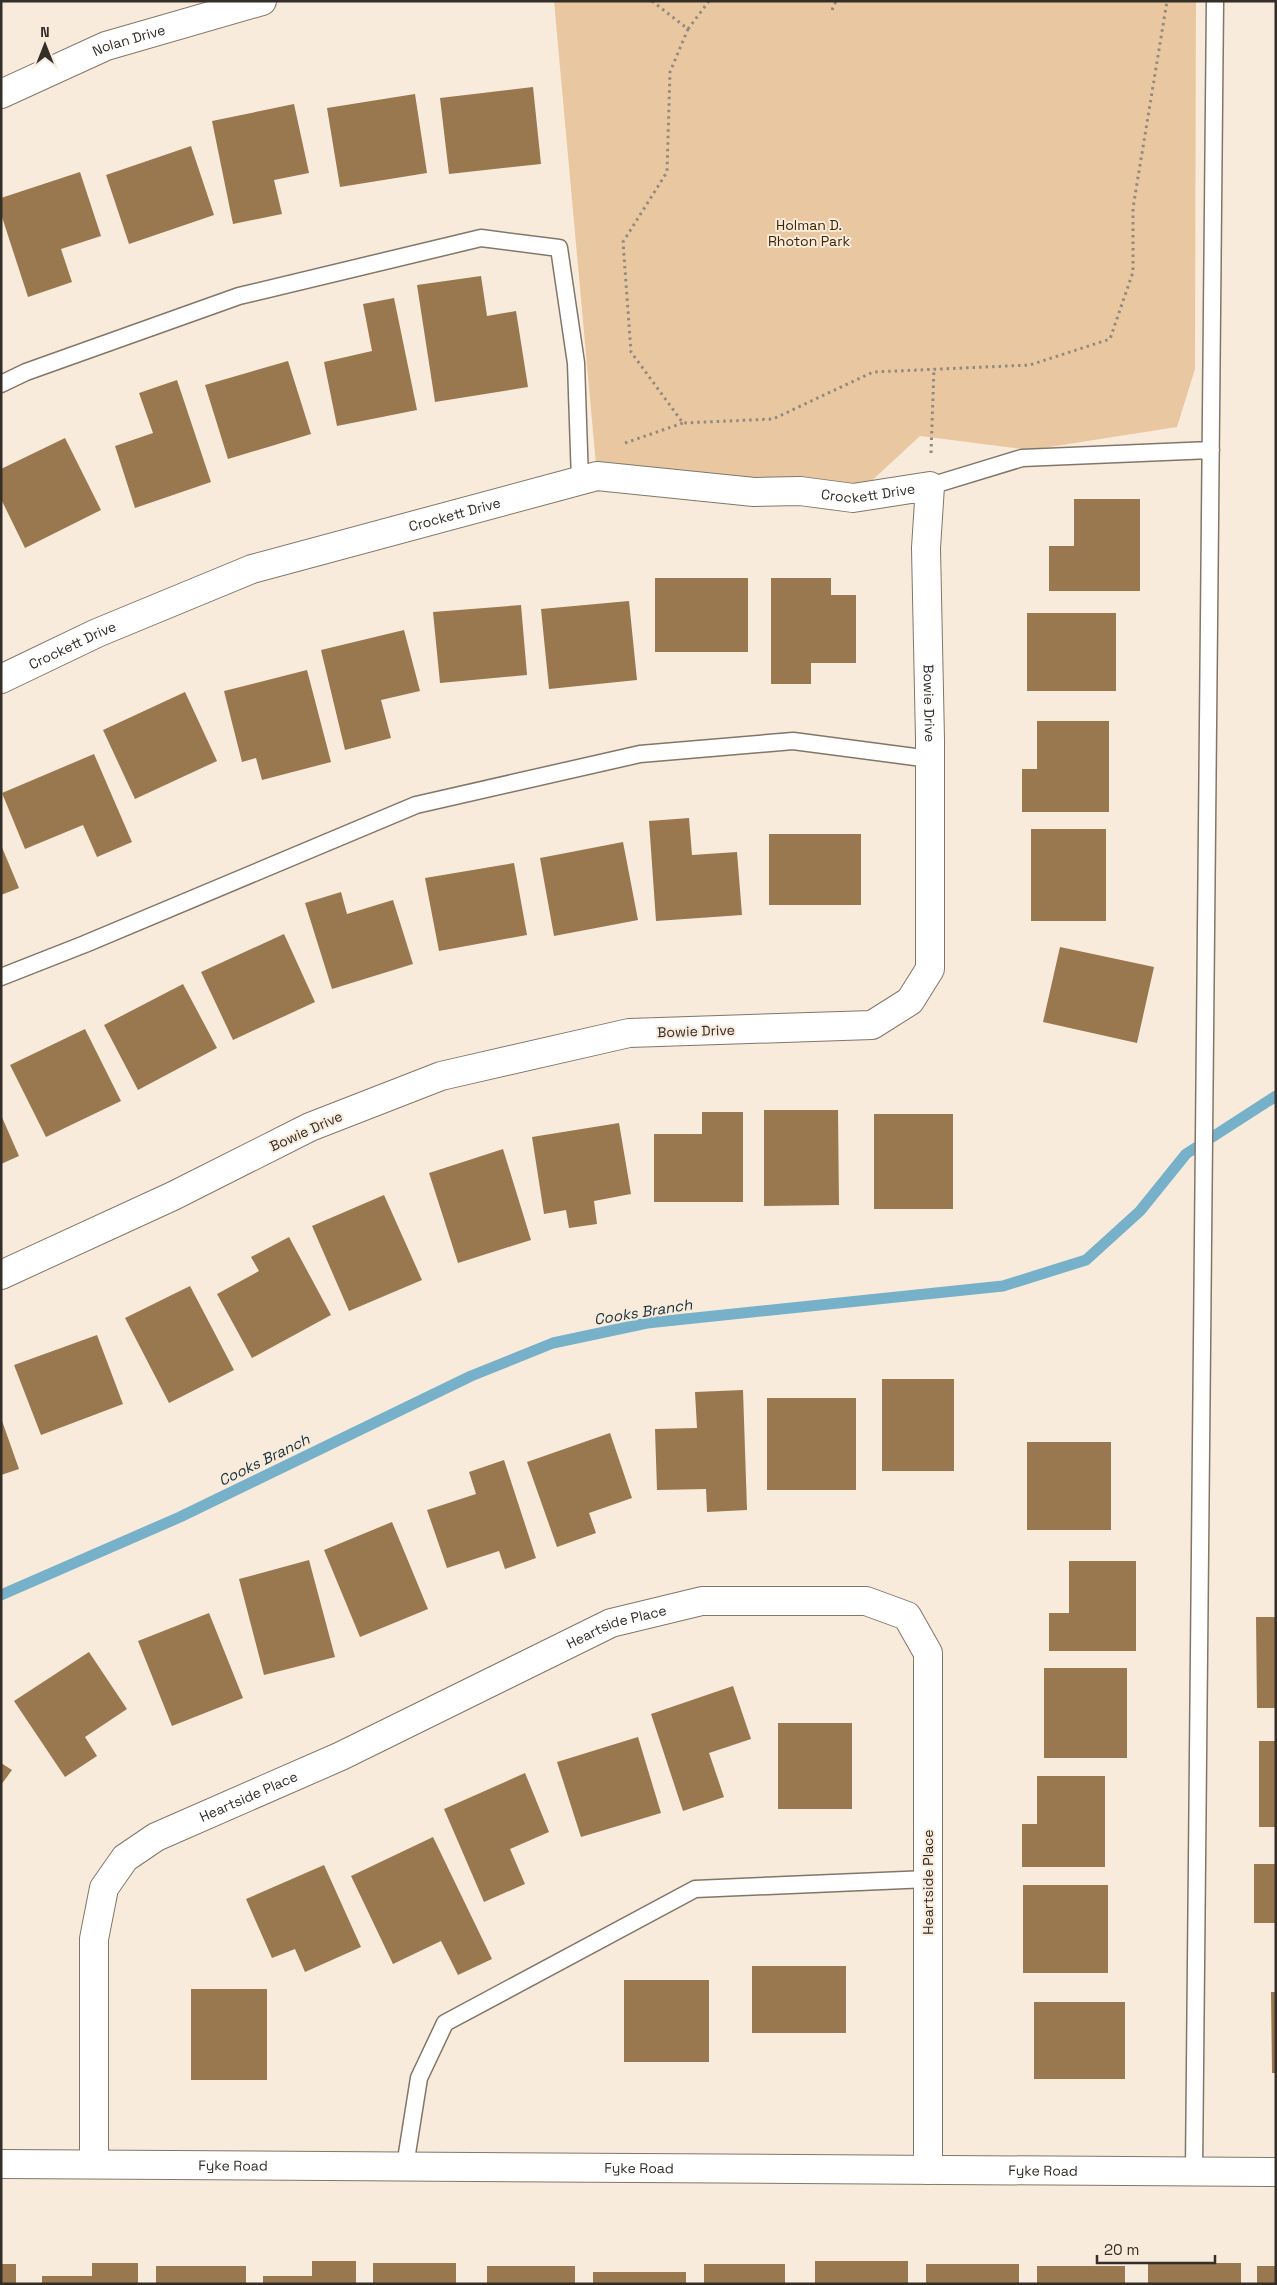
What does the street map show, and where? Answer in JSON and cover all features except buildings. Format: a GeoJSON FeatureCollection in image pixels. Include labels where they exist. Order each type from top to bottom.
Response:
{"type":"FeatureCollection","features":[{"type":"Feature","properties":{"kind":"street","name":"Nolan Drive"},"geometry":{"type":"LineString","coordinates":[[1,94],[106,46],[262,1]]}},
{"type":"Feature","properties":{"kind":"street","name":"Crockett Drive"},"geometry":{"type":"LineString","coordinates":[[1,679],[97,633],[252,569],[597,476],[754,492],[800,491],[853,498],[930,486]]}},
{"type":"Feature","properties":{"kind":"street","name":"Bowie Drive"},"geometry":{"type":"LineString","coordinates":[[1,1275],[173,1196],[310,1127],[441,1076],[629,1033],[872,1025],[910,1001],[930,969],[930,759],[926,548],[930,486]]}},
{"type":"Feature","properties":{"kind":"street","name":"Heartside Place"},"geometry":{"type":"LineString","coordinates":[[94,2164],[94,1940],[104,1888],[125,1858],[156,1838],[341,1756],[611,1623],[702,1602],[866,1602],[907,1616],[928,1653],[928,2170]]}},
{"type":"Feature","properties":{"kind":"street","name":"Fyke Road"},"geometry":{"type":"LineString","coordinates":[[1,2164],[1276,2172]]}},
{"type":"Feature","properties":{"kind":"lane"},"geometry":{"type":"LineString","coordinates":[[1194,2171],[1215,1]]}},
{"type":"Feature","properties":{"kind":"lane"},"geometry":{"type":"LineString","coordinates":[[1,384],[26,372],[238,296],[481,238],[559,248],[576,363],[580,481]]}},
{"type":"Feature","properties":{"kind":"lane"},"geometry":{"type":"LineString","coordinates":[[930,486],[1022,458],[1211,450]]}},
{"type":"Feature","properties":{"kind":"lane"},"geometry":{"type":"LineString","coordinates":[[1,976],[94,941],[416,805],[640,754],[659,752],[793,741],[930,759]]}},
{"type":"Feature","properties":{"kind":"lane"},"geometry":{"type":"LineString","coordinates":[[405,2166],[419,2078],[445,2023],[695,1889],[928,1879]]}},
{"type":"Feature","properties":{"kind":"path"},"geometry":{"type":"LineString","coordinates":[[652,1],[688,29]]}},
{"type":"Feature","properties":{"kind":"path"},"geometry":{"type":"LineString","coordinates":[[709,1],[688,29],[670,72],[667,172],[623,242],[631,352],[683,423],[773,419],[873,372],[1030,364],[1110,339],[1133,272],[1133,208],[1167,1]]}},
{"type":"Feature","properties":{"kind":"path"},"geometry":{"type":"LineString","coordinates":[[832,10],[836,1]]}},
{"type":"Feature","properties":{"kind":"path"},"geometry":{"type":"LineString","coordinates":[[930,486],[934,368]]}},
{"type":"Feature","properties":{"kind":"green space","name":"Holman D. Rhoton Park"},"geometry":{"type":"Polygon","coordinates":[[[554,1],[1196,1],[1195,369],[1177,427],[1030,450],[920,436],[853,498],[597,476],[554,1]]]}},
{"type":"Feature","properties":{"kind":"waterway","name":"Cooks Branch"},"geometry":{"type":"LineString","coordinates":[[1,1595],[180,1517],[471,1376],[553,1343],[647,1323],[1003,1286],[1086,1260],[1140,1211],[1186,1154],[1276,1096]]}}]}
